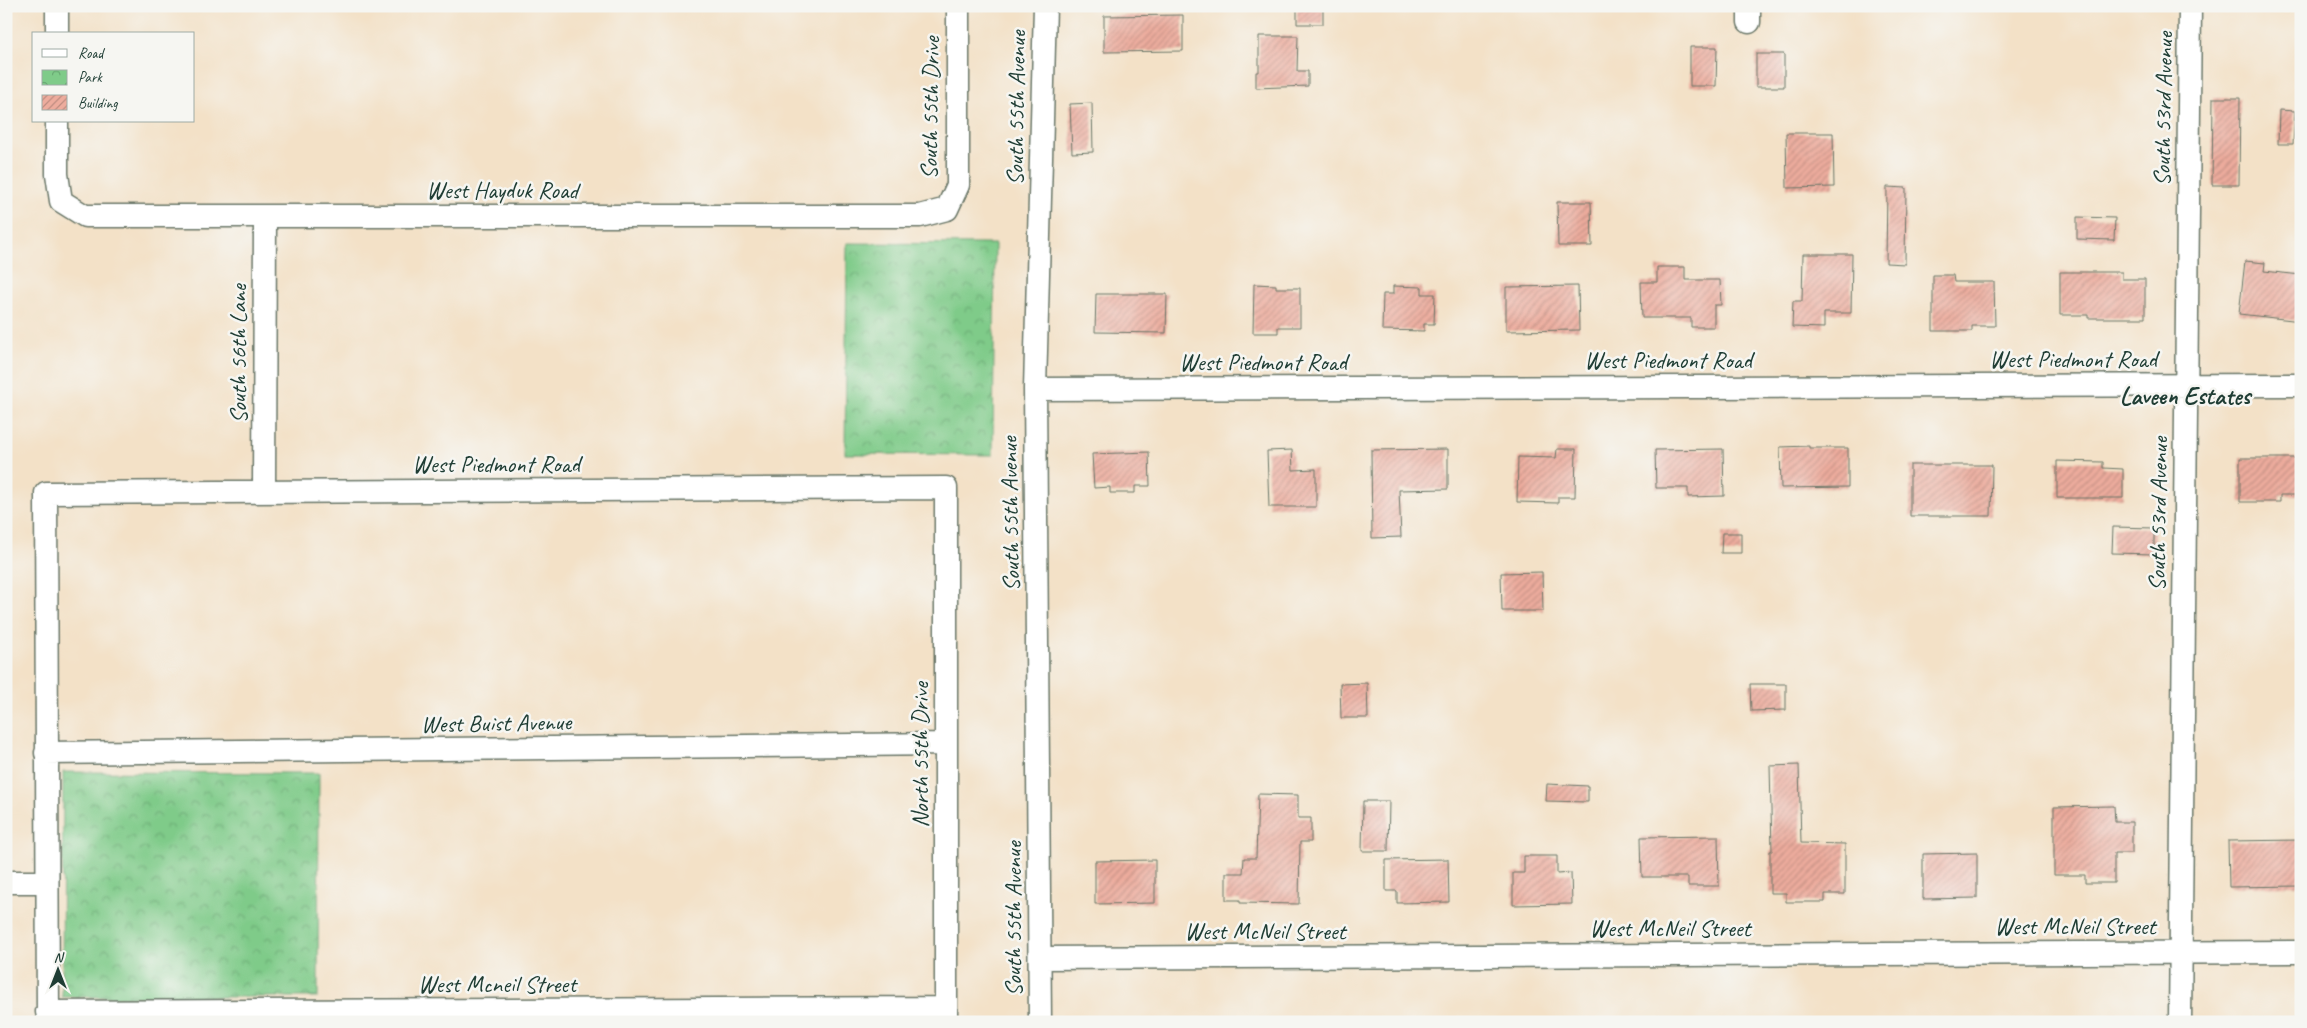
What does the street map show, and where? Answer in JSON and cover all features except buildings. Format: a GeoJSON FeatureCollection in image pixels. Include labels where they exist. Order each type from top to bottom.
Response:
{"type":"FeatureCollection","features":[{"type":"Feature","properties":{"kind":"street"},"geometry":{"type":"LineString","coordinates":[[57,6],[57,32]]}},
{"type":"Feature","properties":{"kind":"street","name":"South 55th Drive"},"geometry":{"type":"LineString","coordinates":[[947,209],[958,185],[958,6]]}},
{"type":"Feature","properties":{"kind":"street","name":"South 55th Avenue"},"geometry":{"type":"LineString","coordinates":[[1040,1022],[1035,389],[1045,6]]}},
{"type":"Feature","properties":{"kind":"street","name":"South 53rd Avenue"},"geometry":{"type":"LineString","coordinates":[[2180,1022],[2190,6]]}},
{"type":"Feature","properties":{"kind":"street","name":"West Hayduk Road"},"geometry":{"type":"LineString","coordinates":[[57,122],[57,174],[61,201],[85,216],[920,216],[947,209]]}},
{"type":"Feature","properties":{"kind":"street","name":"South 56th Lane"},"geometry":{"type":"LineString","coordinates":[[264,492],[265,217]]}},
{"type":"Feature","properties":{"kind":"street","name":"West Piedmont Road"},"geometry":{"type":"LineString","coordinates":[[1035,389],[2301,384]]}},
{"type":"Feature","properties":{"kind":"street","name":"West Piedmont Road"},"geometry":{"type":"LineString","coordinates":[[46,753],[46,493],[946,488]]}},
{"type":"Feature","properties":{"kind":"street","name":"North 55th Drive"},"geometry":{"type":"LineString","coordinates":[[946,488],[946,1015]]}},
{"type":"Feature","properties":{"kind":"street","name":"West Buist Avenue"},"geometry":{"type":"LineString","coordinates":[[46,753],[946,744]]}},
{"type":"Feature","properties":{"kind":"street"},"geometry":{"type":"LineString","coordinates":[[46,753],[48,1017]]}},
{"type":"Feature","properties":{"kind":"street"},"geometry":{"type":"LineString","coordinates":[[6,882],[47,882]]}},
{"type":"Feature","properties":{"kind":"street","name":"West McNeil Street"},"geometry":{"type":"LineString","coordinates":[[1040,958],[2301,952]]}},
{"type":"Feature","properties":{"kind":"street","name":"West Mcneil Street"},"geometry":{"type":"LineString","coordinates":[[48,1017],[946,1015]]}},
{"type":"Feature","properties":{"kind":"green space"},"geometry":{"type":"Polygon","coordinates":[[[847,243],[995,244],[993,455],[845,454],[847,243]]]}},
{"type":"Feature","properties":{"kind":"green space"},"geometry":{"type":"Polygon","coordinates":[[[63,772],[319,773],[318,997],[62,997],[63,772]]]}},
{"type":"Feature","properties":{"kind":"district","name":"Laveen Estates"},"geometry":{"type":"Point","coordinates":[2185,396]}}]}
